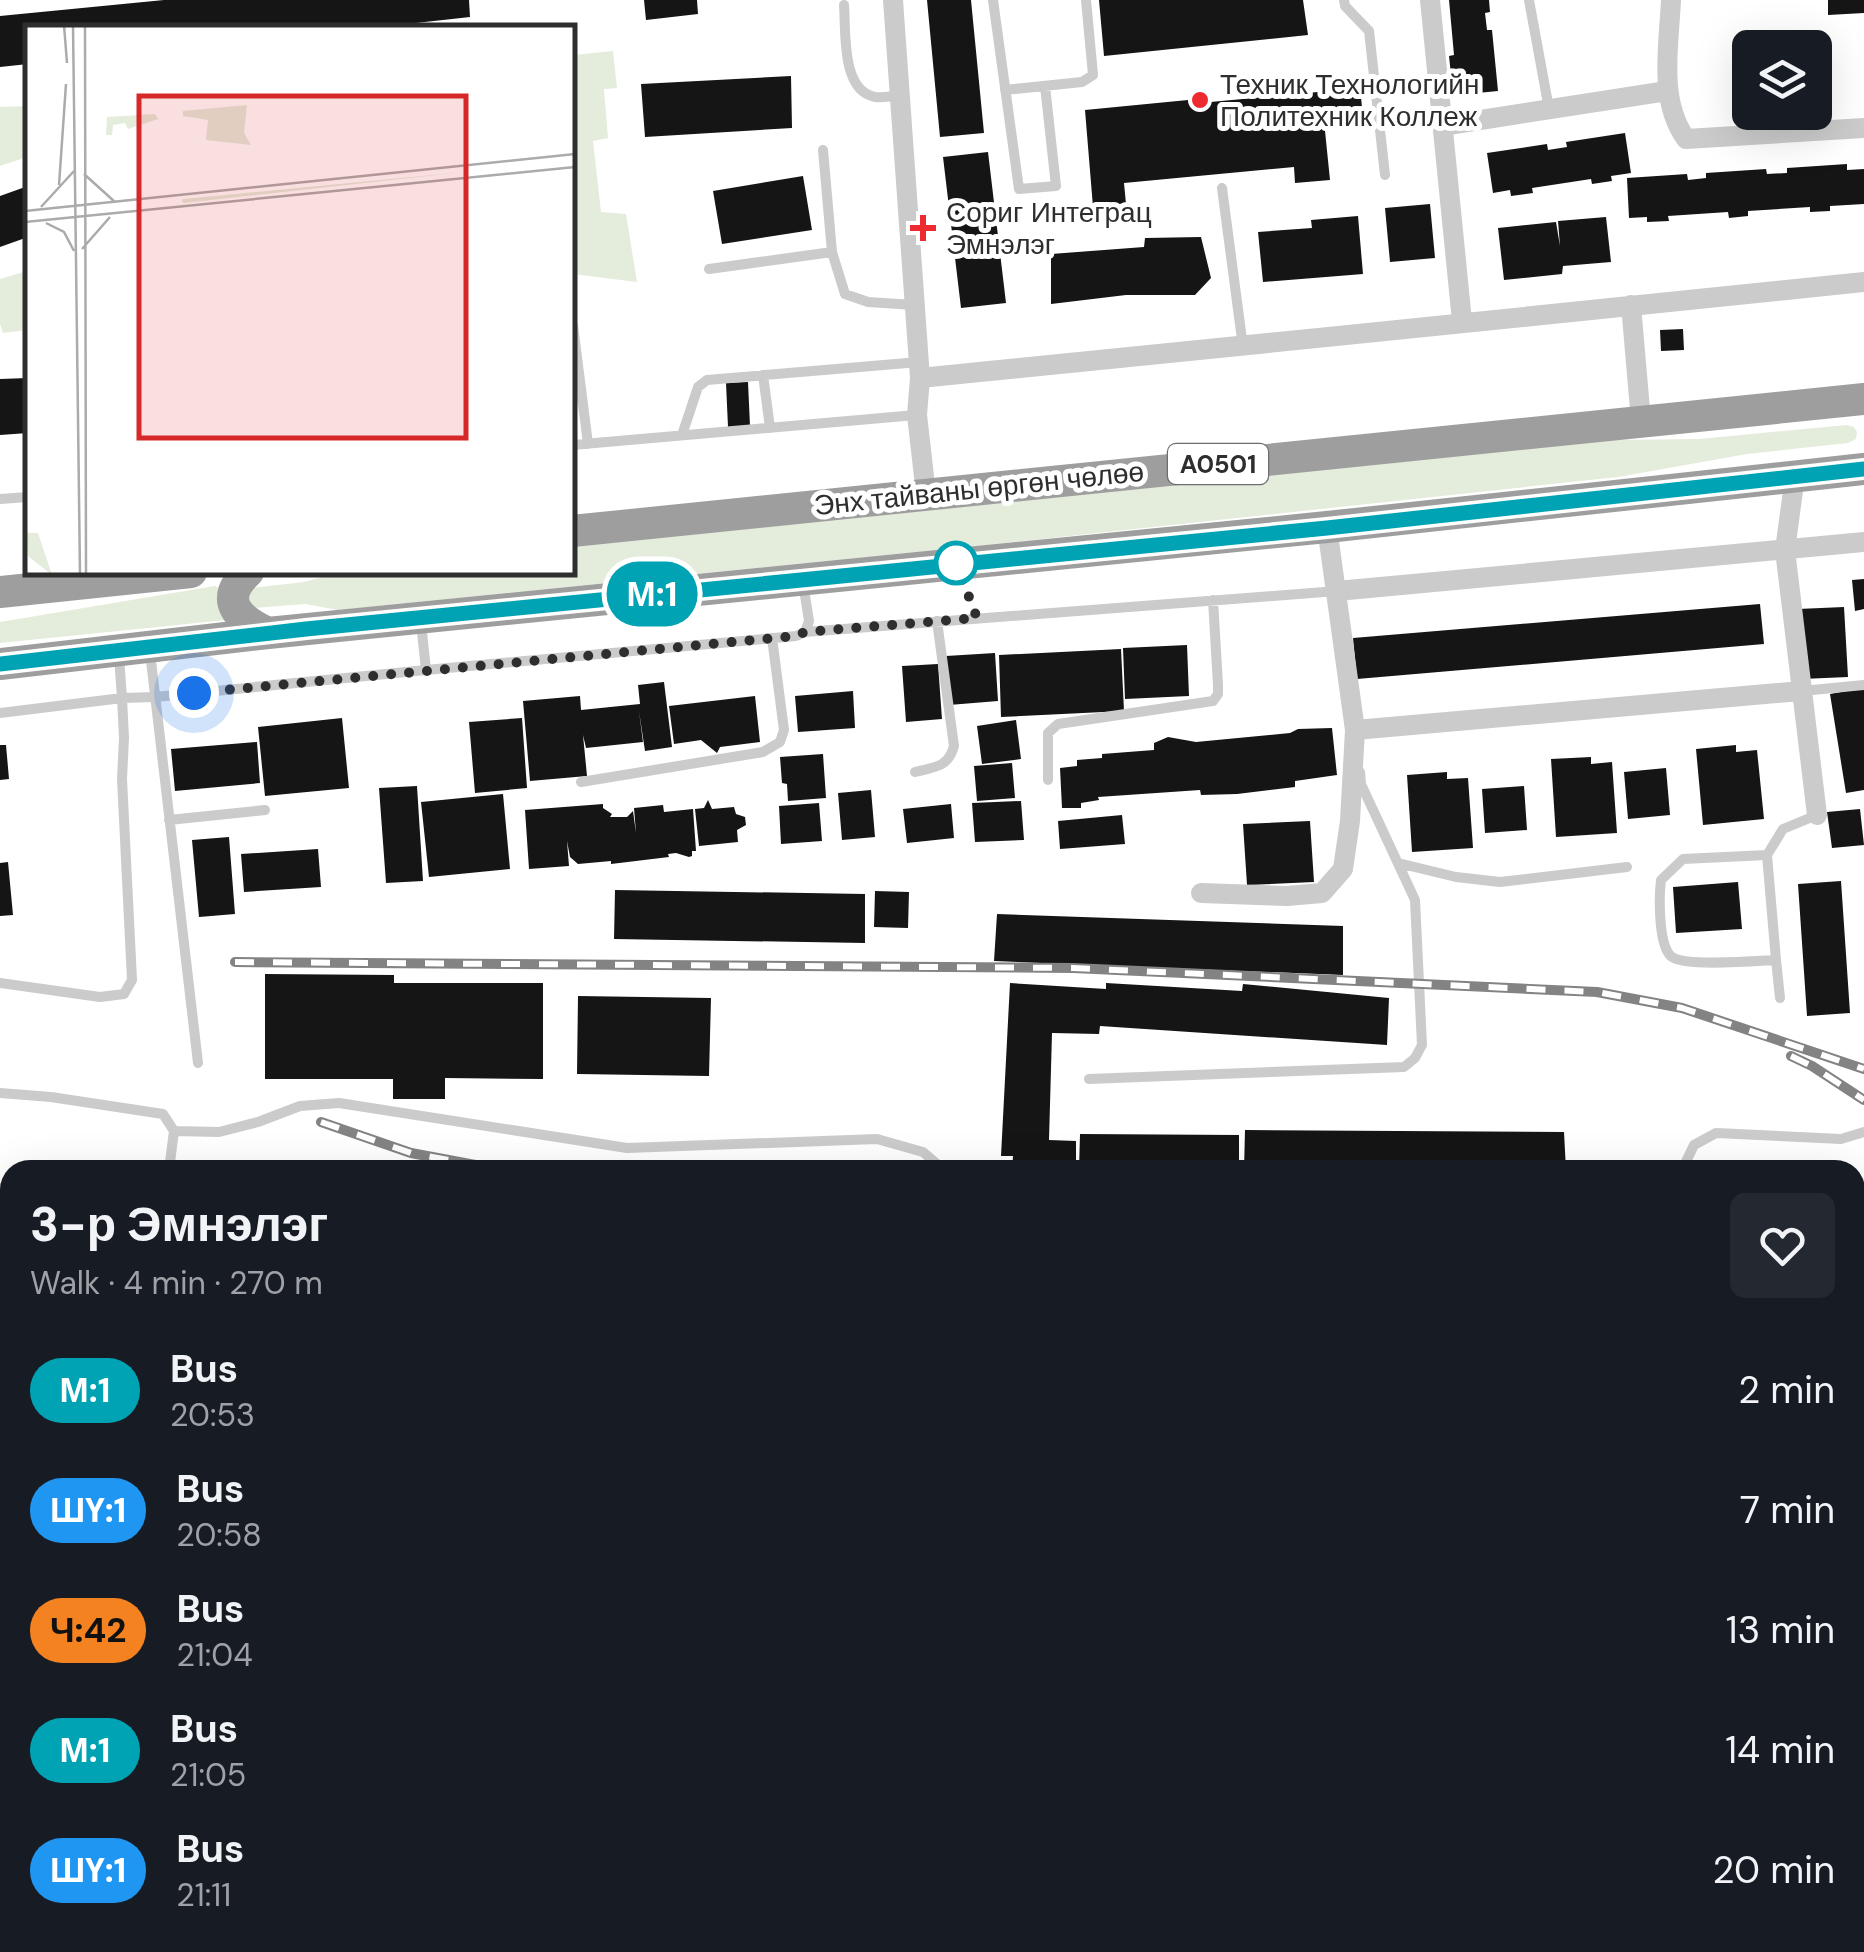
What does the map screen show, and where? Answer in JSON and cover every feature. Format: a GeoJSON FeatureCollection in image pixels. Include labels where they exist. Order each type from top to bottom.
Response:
{"type":"FeatureCollection","features":[{"type":"Feature","properties":{"kind":"highway","name":"Энх тайваны өргөн чөлөө"},"geometry":{"type":"LineString","coordinates":[[575,532],[1864,398]]}},
{"type":"Feature","properties":{"kind":"highway"},"geometry":{"type":"LineString","coordinates":[[0,664],[1864,469]]}},
{"type":"Feature","properties":{"kind":"highway"},"geometry":{"type":"LineString","coordinates":[[0,592],[162,575]]}},
{"type":"Feature","properties":{"kind":"highway"},"geometry":{"type":"LineString","coordinates":[[245,575],[232,594],[233,604],[242,619],[268,633]]}},
{"type":"Feature","properties":{"kind":"street"},"geometry":{"type":"LineString","coordinates":[[893,0],[920,370],[917,414],[926,494]]}},
{"type":"Feature","properties":{"kind":"street"},"geometry":{"type":"LineString","coordinates":[[1430,0],[1462,321]]}},
{"type":"Feature","properties":{"kind":"street"},"geometry":{"type":"LineString","coordinates":[[1671,0],[1667,91],[1677,128],[1686,139],[1864,128]]}},
{"type":"Feature","properties":{"kind":"street"},"geometry":{"type":"LineString","coordinates":[[1442,126],[1667,91]]}},
{"type":"Feature","properties":{"kind":"street"},"geometry":{"type":"LineString","coordinates":[[920,370],[1243,348],[1462,321],[1864,282]]}},
{"type":"Feature","properties":{"kind":"street"},"geometry":{"type":"LineString","coordinates":[[1631,304],[1641,421]]}},
{"type":"Feature","properties":{"kind":"street"},"geometry":{"type":"LineString","coordinates":[[1794,476],[1785,550],[1817,815]]}},
{"type":"Feature","properties":{"kind":"street"},"geometry":{"type":"LineString","coordinates":[[1201,893],[1322,893],[1343,869],[1355,730],[1327,528]]}},
{"type":"Feature","properties":{"kind":"street"},"geometry":{"type":"LineString","coordinates":[[1337,591],[1864,542]]}},
{"type":"Feature","properties":{"kind":"street"},"geometry":{"type":"LineString","coordinates":[[1355,730],[1801,691]]}},
{"type":"Feature","properties":{"kind":"lane"},"geometry":{"type":"LineString","coordinates":[[993,0],[1018,189],[1056,186],[1045,86]]}},
{"type":"Feature","properties":{"kind":"lane"},"geometry":{"type":"LineString","coordinates":[[1004,90],[1082,82],[1093,75],[1086,0]]}},
{"type":"Feature","properties":{"kind":"lane"},"geometry":{"type":"LineString","coordinates":[[1344,0],[1369,31],[1385,175]]}},
{"type":"Feature","properties":{"kind":"lane"},"geometry":{"type":"LineString","coordinates":[[1529,0],[1549,109]]}},
{"type":"Feature","properties":{"kind":"lane"},"geometry":{"type":"LineString","coordinates":[[844,5],[848,70],[860,89],[872,97],[900,96]]}},
{"type":"Feature","properties":{"kind":"lane"},"geometry":{"type":"LineString","coordinates":[[822,150],[832,252],[844,294],[868,302],[915,305]]}},
{"type":"Feature","properties":{"kind":"lane"},"geometry":{"type":"LineString","coordinates":[[1222,188],[1243,348]]}},
{"type":"Feature","properties":{"kind":"lane"},"geometry":{"type":"LineString","coordinates":[[708,268],[832,252]]}},
{"type":"Feature","properties":{"kind":"lane"},"geometry":{"type":"LineString","coordinates":[[575,342],[588,444]]}},
{"type":"Feature","properties":{"kind":"lane"},"geometry":{"type":"LineString","coordinates":[[682,435],[698,387],[707,380],[920,370]]}},
{"type":"Feature","properties":{"kind":"lane"},"geometry":{"type":"LineString","coordinates":[[763,375],[770,428]]}},
{"type":"Feature","properties":{"kind":"lane"},"geometry":{"type":"LineString","coordinates":[[575,445],[917,414]]}},
{"type":"Feature","properties":{"kind":"lane"},"geometry":{"type":"LineString","coordinates":[[0,500],[25,497]]}},
{"type":"Feature","properties":{"kind":"lane"},"geometry":{"type":"LineString","coordinates":[[802,578],[809,621],[805,632]]}},
{"type":"Feature","properties":{"kind":"lane"},"geometry":{"type":"LineString","coordinates":[[0,713],[122,698],[796,636],[805,632],[1337,591]]}},
{"type":"Feature","properties":{"kind":"lane"},"geometry":{"type":"LineString","coordinates":[[1048,780],[1048,734],[1058,724],[1212,701],[1218,694],[1213,600]]}},
{"type":"Feature","properties":{"kind":"lane"},"geometry":{"type":"LineString","coordinates":[[421,618],[426,670]]}},
{"type":"Feature","properties":{"kind":"lane"},"geometry":{"type":"LineString","coordinates":[[914,772],[944,764],[954,746],[937,621]]}},
{"type":"Feature","properties":{"kind":"lane"},"geometry":{"type":"LineString","coordinates":[[581,782],[763,752],[780,742],[784,730],[772,638]]}},
{"type":"Feature","properties":{"kind":"lane"},"geometry":{"type":"LineString","coordinates":[[134,648],[155,697],[198,1063]]}},
{"type":"Feature","properties":{"kind":"lane"},"geometry":{"type":"LineString","coordinates":[[0,983],[100,997],[124,994],[132,980],[122,698],[134,648]]}},
{"type":"Feature","properties":{"kind":"lane"},"geometry":{"type":"LineString","coordinates":[[1801,691],[1864,685]]}},
{"type":"Feature","properties":{"kind":"lane"},"geometry":{"type":"LineString","coordinates":[[1089,1078],[1404,1067],[1414,1058],[1422,1045],[1416,900],[1362,784],[1355,730]]}},
{"type":"Feature","properties":{"kind":"lane"},"geometry":{"type":"LineString","coordinates":[[170,820],[265,810]]}},
{"type":"Feature","properties":{"kind":"lane"},"geometry":{"type":"LineString","coordinates":[[1780,998],[1767,856],[1783,829],[1817,815]]}},
{"type":"Feature","properties":{"kind":"lane"},"geometry":{"type":"LineString","coordinates":[[1767,856],[1683,859],[1661,880],[1659,896],[1664,946],[1673,958],[1691,963],[1776,960]]}},
{"type":"Feature","properties":{"kind":"lane"},"geometry":{"type":"LineString","coordinates":[[1398,863],[1456,877],[1500,882],[1627,867]]}},
{"type":"Feature","properties":{"kind":"lane"},"geometry":{"type":"LineString","coordinates":[[0,1093],[163,1114],[174,1131],[170,1160]]}},
{"type":"Feature","properties":{"kind":"lane"},"geometry":{"type":"LineString","coordinates":[[174,1131],[218,1132],[300,1106],[339,1103],[627,1148],[878,1139],[922,1152],[932,1160]]}},
{"type":"Feature","properties":{"kind":"lane"},"geometry":{"type":"LineString","coordinates":[[1687,1160],[1694,1145],[1716,1133],[1842,1139],[1864,1132]]}},
{"type":"Feature","properties":{"kind":"green space"},"geometry":{"type":"Polygon","coordinates":[[[613,51],[617,88],[604,89],[608,138],[593,141],[601,212],[626,214],[637,282],[575,274],[575,55],[613,51]]]}},
{"type":"Feature","properties":{"kind":"green space"},"geometry":{"type":"Polygon","coordinates":[[[25,106],[25,158],[0,166],[0,107],[25,106]]]}},
{"type":"Feature","properties":{"kind":"green space"},"geometry":{"type":"Polygon","coordinates":[[[25,272],[25,330],[3,333],[0,279],[25,272]]]}},
{"type":"Feature","properties":{"kind":"green space"},"geometry":{"type":"Polygon","coordinates":[[[1847,425],[1857,432],[1856,439],[1848,443],[1747,454],[1618,477],[338,610],[305,604],[253,608],[246,593],[252,588],[330,575],[575,575],[575,546],[1613,440],[1699,439],[1847,425]]]}},
{"type":"Feature","properties":{"kind":"green space"},"geometry":{"type":"Polygon","coordinates":[[[215,586],[220,589],[226,620],[0,643],[0,622],[215,586]]]}},
{"type":"Feature","properties":{"kind":"building"},"geometry":{"type":"Polygon","coordinates":[[[164,0],[469,0],[470,17],[398,25],[25,25],[25,64],[0,67],[0,16],[164,0]]]}},
{"type":"Feature","properties":{"kind":"building"},"geometry":{"type":"Polygon","coordinates":[[[644,0],[697,0],[698,14],[646,20],[644,0]]]}},
{"type":"Feature","properties":{"kind":"building"},"geometry":{"type":"Polygon","coordinates":[[[927,0],[971,0],[984,133],[940,137],[927,0]]]}},
{"type":"Feature","properties":{"kind":"building"},"geometry":{"type":"Polygon","coordinates":[[[1099,0],[1303,0],[1308,35],[1104,56],[1099,0]]]}},
{"type":"Feature","properties":{"kind":"building"},"geometry":{"type":"Polygon","coordinates":[[[1449,0],[1489,0],[1490,12],[1485,13],[1487,30],[1492,30],[1498,91],[1457,95],[1449,56],[1454,55],[1449,0]]]}},
{"type":"Feature","properties":{"kind":"building"},"geometry":{"type":"Polygon","coordinates":[[[1828,0],[1864,0],[1864,13],[1828,15],[1828,0]]]}},
{"type":"Feature","properties":{"kind":"building"},"geometry":{"type":"Polygon","coordinates":[[[791,76],[792,128],[645,137],[641,84],[791,76]]]}},
{"type":"Feature","properties":{"kind":"building"},"geometry":{"type":"Polygon","coordinates":[[[1360,88],[1363,117],[1324,121],[1330,180],[1295,183],[1294,167],[1124,183],[1126,204],[1093,207],[1085,110],[1360,88]]]}},
{"type":"Feature","properties":{"kind":"building"},"geometry":{"type":"Polygon","coordinates":[[[1625,133],[1631,173],[1611,176],[1612,181],[1592,184],[1591,179],[1532,188],[1533,193],[1493,193],[1487,153],[1547,144],[1548,150],[1567,147],[1566,142],[1625,133]]]}},
{"type":"Feature","properties":{"kind":"building"},"geometry":{"type":"Polygon","coordinates":[[[988,152],[1006,303],[961,308],[943,157],[988,152]]]}},
{"type":"Feature","properties":{"kind":"building"},"geometry":{"type":"Polygon","coordinates":[[[1847,164],[1847,170],[1864,169],[1864,204],[1830,206],[1830,211],[1810,212],[1810,207],[1748,211],[1748,216],[1729,218],[1728,212],[1668,216],[1669,221],[1629,218],[1627,178],[1687,174],[1688,180],[1706,178],[1706,173],[1766,169],[1767,174],[1787,173],[1787,168],[1847,164]]]}},
{"type":"Feature","properties":{"kind":"building"},"geometry":{"type":"Polygon","coordinates":[[[803,176],[812,230],[722,244],[713,191],[803,176]]]}},
{"type":"Feature","properties":{"kind":"building"},"geometry":{"type":"Polygon","coordinates":[[[25,187],[25,238],[0,247],[0,196],[25,187]]]}},
{"type":"Feature","properties":{"kind":"building"},"geometry":{"type":"Polygon","coordinates":[[[1430,204],[1435,258],[1390,262],[1385,208],[1430,204]]]}},
{"type":"Feature","properties":{"kind":"building"},"geometry":{"type":"Polygon","coordinates":[[[1358,216],[1363,274],[1263,282],[1258,232],[1312,228],[1311,220],[1358,216]]]}},
{"type":"Feature","properties":{"kind":"building"},"geometry":{"type":"Polygon","coordinates":[[[1606,217],[1611,262],[1563,266],[1562,274],[1504,280],[1498,228],[1556,222],[1560,246],[1558,221],[1606,217]]]}},
{"type":"Feature","properties":{"kind":"building"},"geometry":{"type":"Polygon","coordinates":[[[1201,237],[1211,278],[1195,295],[1126,295],[1051,304],[1051,254],[1144,247],[1145,238],[1201,237]]]}},
{"type":"Feature","properties":{"kind":"building"},"geometry":{"type":"Polygon","coordinates":[[[1683,329],[1684,350],[1661,351],[1660,330],[1683,329]]]}},
{"type":"Feature","properties":{"kind":"building"},"geometry":{"type":"Polygon","coordinates":[[[25,378],[25,433],[0,435],[0,379],[25,378]]]}},
{"type":"Feature","properties":{"kind":"building"},"geometry":{"type":"Polygon","coordinates":[[[748,382],[750,426],[728,427],[726,383],[748,382]]]}},
{"type":"Feature","properties":{"kind":"building"},"geometry":{"type":"Polygon","coordinates":[[[1864,579],[1864,609],[1855,611],[1852,580],[1864,579]]]}},
{"type":"Feature","properties":{"kind":"building"},"geometry":{"type":"Polygon","coordinates":[[[1760,604],[1764,644],[1357,679],[1353,638],[1760,604]]]}},
{"type":"Feature","properties":{"kind":"building"},"geometry":{"type":"Polygon","coordinates":[[[1844,607],[1848,677],[1802,679],[1798,609],[1844,607]]]}},
{"type":"Feature","properties":{"kind":"building"},"geometry":{"type":"Polygon","coordinates":[[[1187,645],[1189,696],[1125,699],[1123,648],[1187,645]]]}},
{"type":"Feature","properties":{"kind":"building"},"geometry":{"type":"Polygon","coordinates":[[[1121,649],[1124,711],[1001,717],[999,655],[1121,649]]]}},
{"type":"Feature","properties":{"kind":"building"},"geometry":{"type":"Polygon","coordinates":[[[995,653],[998,701],[949,705],[946,656],[995,653]]]}},
{"type":"Feature","properties":{"kind":"building"},"geometry":{"type":"Polygon","coordinates":[[[938,664],[942,719],[906,722],[902,666],[938,664]]]}},
{"type":"Feature","properties":{"kind":"building"},"geometry":{"type":"Polygon","coordinates":[[[664,682],[672,747],[645,751],[639,711],[643,742],[586,748],[583,735],[587,776],[530,781],[523,701],[580,696],[581,710],[640,704],[638,685],[664,682]]]}},
{"type":"Feature","properties":{"kind":"building"},"geometry":{"type":"Polygon","coordinates":[[[1864,688],[1864,790],[1846,793],[1830,694],[1864,688]]]}},
{"type":"Feature","properties":{"kind":"building"},"geometry":{"type":"Polygon","coordinates":[[[853,691],[855,728],[798,732],[795,696],[853,691]]]}},
{"type":"Feature","properties":{"kind":"building"},"geometry":{"type":"Polygon","coordinates":[[[755,696],[760,742],[720,747],[717,753],[701,740],[674,744],[669,706],[755,696]]]}},
{"type":"Feature","properties":{"kind":"building"},"geometry":{"type":"Polygon","coordinates":[[[342,718],[349,788],[265,796],[258,727],[342,718]]]}},
{"type":"Feature","properties":{"kind":"building"},"geometry":{"type":"Polygon","coordinates":[[[522,718],[527,788],[475,793],[469,722],[522,718]]]}},
{"type":"Feature","properties":{"kind":"building"},"geometry":{"type":"Polygon","coordinates":[[[1016,720],[1021,759],[982,764],[977,726],[1016,720]]]}},
{"type":"Feature","properties":{"kind":"building"},"geometry":{"type":"Polygon","coordinates":[[[1332,728],[1337,775],[1295,781],[1295,787],[1237,794],[1201,795],[1200,790],[1098,797],[1099,800],[1081,803],[1081,808],[1062,808],[1060,768],[1077,766],[1077,760],[1154,750],[1154,743],[1168,737],[1196,742],[1332,728]]]}},
{"type":"Feature","properties":{"kind":"building"},"geometry":{"type":"Polygon","coordinates":[[[257,742],[260,783],[175,791],[171,749],[257,742]]]}},
{"type":"Feature","properties":{"kind":"building"},"geometry":{"type":"Polygon","coordinates":[[[0,745],[6,745],[9,779],[0,780],[0,745]]]}},
{"type":"Feature","properties":{"kind":"building"},"geometry":{"type":"Polygon","coordinates":[[[1736,745],[1736,752],[1757,750],[1764,819],[1703,825],[1696,749],[1736,745]]]}},
{"type":"Feature","properties":{"kind":"building"},"geometry":{"type":"Polygon","coordinates":[[[823,754],[826,798],[788,801],[780,757],[823,754]]]}},
{"type":"Feature","properties":{"kind":"building"},"geometry":{"type":"Polygon","coordinates":[[[1591,757],[1591,764],[1612,762],[1617,833],[1556,837],[1551,759],[1591,757]]]}},
{"type":"Feature","properties":{"kind":"building"},"geometry":{"type":"Polygon","coordinates":[[[1012,763],[1015,798],[977,801],[974,766],[1012,763]]]}},
{"type":"Feature","properties":{"kind":"building"},"geometry":{"type":"Polygon","coordinates":[[[1666,768],[1670,815],[1628,819],[1624,772],[1666,768]]]}},
{"type":"Feature","properties":{"kind":"building"},"geometry":{"type":"Polygon","coordinates":[[[1447,772],[1447,779],[1468,778],[1473,848],[1412,852],[1407,775],[1447,772]]]}},
{"type":"Feature","properties":{"kind":"building"},"geometry":{"type":"Polygon","coordinates":[[[417,786],[423,881],[386,883],[379,788],[417,786]]]}},
{"type":"Feature","properties":{"kind":"building"},"geometry":{"type":"Polygon","coordinates":[[[1524,786],[1527,830],[1485,833],[1482,789],[1524,786]]]}},
{"type":"Feature","properties":{"kind":"building"},"geometry":{"type":"Polygon","coordinates":[[[871,790],[875,837],[842,840],[838,793],[871,790]]]}},
{"type":"Feature","properties":{"kind":"building"},"geometry":{"type":"Polygon","coordinates":[[[503,794],[510,869],[429,877],[421,802],[503,794]]]}},
{"type":"Feature","properties":{"kind":"building"},"geometry":{"type":"Polygon","coordinates":[[[708,800],[712,809],[734,807],[736,814],[745,817],[746,825],[737,830],[738,842],[699,846],[695,809],[704,808],[708,800]]]}},
{"type":"Feature","properties":{"kind":"building"},"geometry":{"type":"Polygon","coordinates":[[[1021,801],[1024,840],[975,842],[972,803],[1021,801]]]}},
{"type":"Feature","properties":{"kind":"building"},"geometry":{"type":"Polygon","coordinates":[[[819,803],[822,841],[781,844],[779,806],[819,803]]]}},
{"type":"Feature","properties":{"kind":"building"},"geometry":{"type":"Polygon","coordinates":[[[603,804],[612,814],[610,817],[627,817],[633,811],[636,833],[634,808],[663,805],[664,812],[693,809],[696,851],[689,857],[676,853],[611,864],[578,864],[570,857],[567,841],[569,866],[529,869],[525,810],[603,804]]]}},
{"type":"Feature","properties":{"kind":"building"},"geometry":{"type":"Polygon","coordinates":[[[951,804],[954,838],[907,843],[903,809],[951,804]]]}},
{"type":"Feature","properties":{"kind":"building"},"geometry":{"type":"Polygon","coordinates":[[[1860,809],[1864,845],[1832,848],[1827,812],[1860,809]]]}},
{"type":"Feature","properties":{"kind":"building"},"geometry":{"type":"Polygon","coordinates":[[[1122,815],[1125,844],[1060,849],[1058,821],[1122,815]]]}},
{"type":"Feature","properties":{"kind":"building"},"geometry":{"type":"Polygon","coordinates":[[[1310,821],[1314,882],[1247,885],[1243,824],[1310,821]]]}},
{"type":"Feature","properties":{"kind":"building"},"geometry":{"type":"Polygon","coordinates":[[[229,837],[235,914],[199,917],[192,840],[229,837]]]}},
{"type":"Feature","properties":{"kind":"building"},"geometry":{"type":"Polygon","coordinates":[[[318,849],[321,887],[244,892],[241,854],[318,849]]]}},
{"type":"Feature","properties":{"kind":"building"},"geometry":{"type":"Polygon","coordinates":[[[8,862],[13,915],[0,916],[0,863],[8,862]]]}},
{"type":"Feature","properties":{"kind":"building"},"geometry":{"type":"Polygon","coordinates":[[[1841,881],[1850,1013],[1807,1016],[1798,884],[1841,881]]]}},
{"type":"Feature","properties":{"kind":"building"},"geometry":{"type":"Polygon","coordinates":[[[1738,882],[1742,929],[1676,933],[1673,887],[1738,882]]]}},
{"type":"Feature","properties":{"kind":"building"},"geometry":{"type":"Polygon","coordinates":[[[615,890],[865,894],[865,943],[614,939],[615,890]]]}},
{"type":"Feature","properties":{"kind":"building"},"geometry":{"type":"Polygon","coordinates":[[[875,891],[909,892],[908,928],[874,927],[875,891]]]}},
{"type":"Feature","properties":{"kind":"building"},"geometry":{"type":"Polygon","coordinates":[[[997,914],[1343,926],[1343,975],[994,961],[997,914]]]}},
{"type":"Feature","properties":{"kind":"building"},"geometry":{"type":"Polygon","coordinates":[[[265,974],[394,975],[394,983],[543,983],[543,1079],[445,1078],[445,1099],[393,1099],[393,1079],[265,1079],[265,974]]]}},
{"type":"Feature","properties":{"kind":"building"},"geometry":{"type":"Polygon","coordinates":[[[1010,983],[1106,989],[1106,983],[1242,991],[1243,984],[1389,998],[1387,1045],[1100,1026],[1099,1034],[1052,1033],[1049,1140],[1076,1141],[1076,1160],[1013,1160],[1013,1156],[1001,1156],[1010,983]]]}},
{"type":"Feature","properties":{"kind":"building"},"geometry":{"type":"Polygon","coordinates":[[[578,996],[711,998],[709,1076],[577,1074],[578,996]]]}},
{"type":"Feature","properties":{"kind":"building"},"geometry":{"type":"Polygon","coordinates":[[[1245,1130],[1564,1132],[1565,1160],[1244,1160],[1245,1130]]]}},
{"type":"Feature","properties":{"kind":"building"},"geometry":{"type":"Polygon","coordinates":[[[1080,1134],[1239,1135],[1239,1160],[1079,1160],[1080,1134]]]}},
{"type":"Feature","properties":{"kind":"railway"},"geometry":{"type":"LineString","coordinates":[[235,962],[1073,968],[1597,992],[1682,1008],[1864,1069]]}},
{"type":"Feature","properties":{"kind":"railway"},"geometry":{"type":"LineString","coordinates":[[1791,1056],[1864,1100]]}},
{"type":"Feature","properties":{"kind":"railway"},"geometry":{"type":"LineString","coordinates":[[321,1122],[411,1153],[448,1160]]}},
{"type":"Feature","properties":{"kind":"bus line","name":"М:1"},"geometry":{"type":"LineString","coordinates":[[0,664],[1864,469]]}},
{"type":"Feature","properties":{"kind":"place","name":"Техник Технологийн Политехник Коллеж"},"geometry":{"type":"Point","coordinates":[1200,100]}},
{"type":"Feature","properties":{"kind":"place","name":"Сориг Интеграц Эмнэлэг"},"geometry":{"type":"Point","coordinates":[923,228]}},
{"type":"Feature","properties":{"kind":"route"},"geometry":{"type":"LineString","coordinates":[[194,693],[977,618],[956,563]]}}]}
